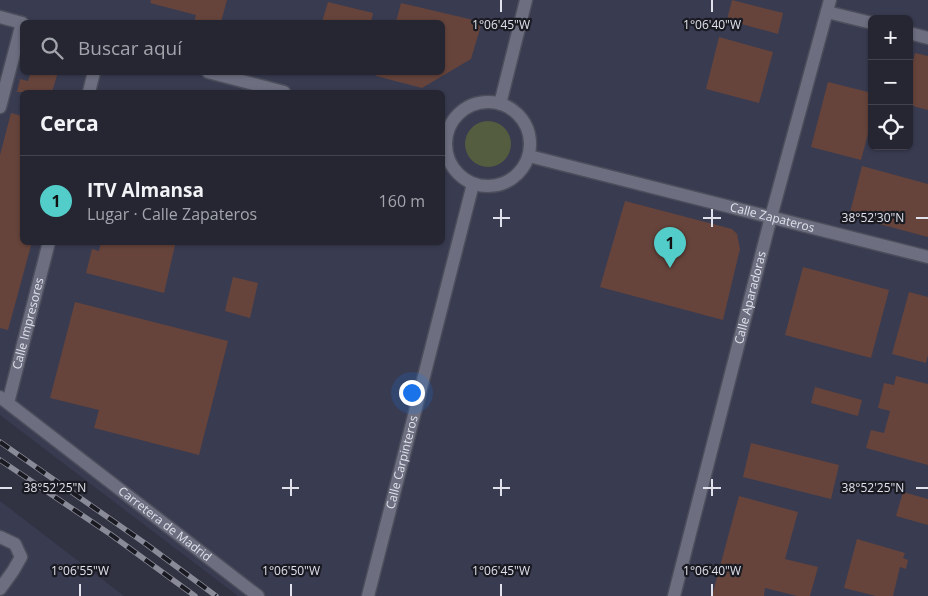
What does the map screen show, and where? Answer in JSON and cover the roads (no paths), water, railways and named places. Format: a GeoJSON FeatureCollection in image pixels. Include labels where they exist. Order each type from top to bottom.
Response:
{"type":"FeatureCollection","features":[{"type":"Feature","properties":{"kind":"street"},"geometry":{"type":"LineString","coordinates":[[500,104],[526,0]]}},
{"type":"Feature","properties":{"kind":"street"},"geometry":{"type":"LineString","coordinates":[[829,6],[868,21]]}},
{"type":"Feature","properties":{"kind":"street","name":"Calle Aparadoras"},"geometry":{"type":"LineString","coordinates":[[674,596],[771,217],[829,6]]}},
{"type":"Feature","properties":{"kind":"street"},"geometry":{"type":"LineString","coordinates":[[0,17],[20,22]]}},
{"type":"Feature","properties":{"kind":"street"},"geometry":{"type":"LineString","coordinates":[[0,107],[20,31]]}},
{"type":"Feature","properties":{"kind":"street"},"geometry":{"type":"LineString","coordinates":[[913,34],[928,38]]}},
{"type":"Feature","properties":{"kind":"street"},"geometry":{"type":"LineString","coordinates":[[90,90],[93,75]]}},
{"type":"Feature","properties":{"kind":"street"},"geometry":{"type":"LineString","coordinates":[[219,75],[276,90]]}},
{"type":"Feature","properties":{"kind":"street"},"geometry":{"type":"LineString","coordinates":[[445,133],[461,111],[474,104],[488,102],[500,104],[513,110],[522,119],[528,130],[531,143],[529,156],[523,168],[513,178],[501,184],[487,186],[473,184],[462,178],[454,170],[448,159],[445,142]]}},
{"type":"Feature","properties":{"kind":"street","name":"Calle Zapateros"},"geometry":{"type":"LineString","coordinates":[[529,156],[928,257]]}},
{"type":"Feature","properties":{"kind":"street","name":"Calle Carpinteros"},"geometry":{"type":"LineString","coordinates":[[368,596],[473,184]]}},
{"type":"Feature","properties":{"kind":"street","name":"Calle Impresores"},"geometry":{"type":"LineString","coordinates":[[4,400],[49,245]]}},
{"type":"Feature","properties":{"kind":"street","name":"Carretera de Madrid"},"geometry":{"type":"LineString","coordinates":[[4,400],[258,596]]}},
{"type":"Feature","properties":{"kind":"street"},"geometry":{"type":"LineString","coordinates":[[0,537],[15,544],[21,557],[14,571],[0,588]]}},
{"type":"Feature","properties":{"kind":"railway"},"geometry":{"type":"LineString","coordinates":[[0,442],[146,544],[216,596]]}},
{"type":"Feature","properties":{"kind":"railway"},"geometry":{"type":"LineString","coordinates":[[0,460],[110,534],[195,596]]}},
{"type":"Feature","properties":{"kind":"place","name":"ITV Almansa"},"geometry":{"type":"Point","coordinates":[670,268]}}]}
